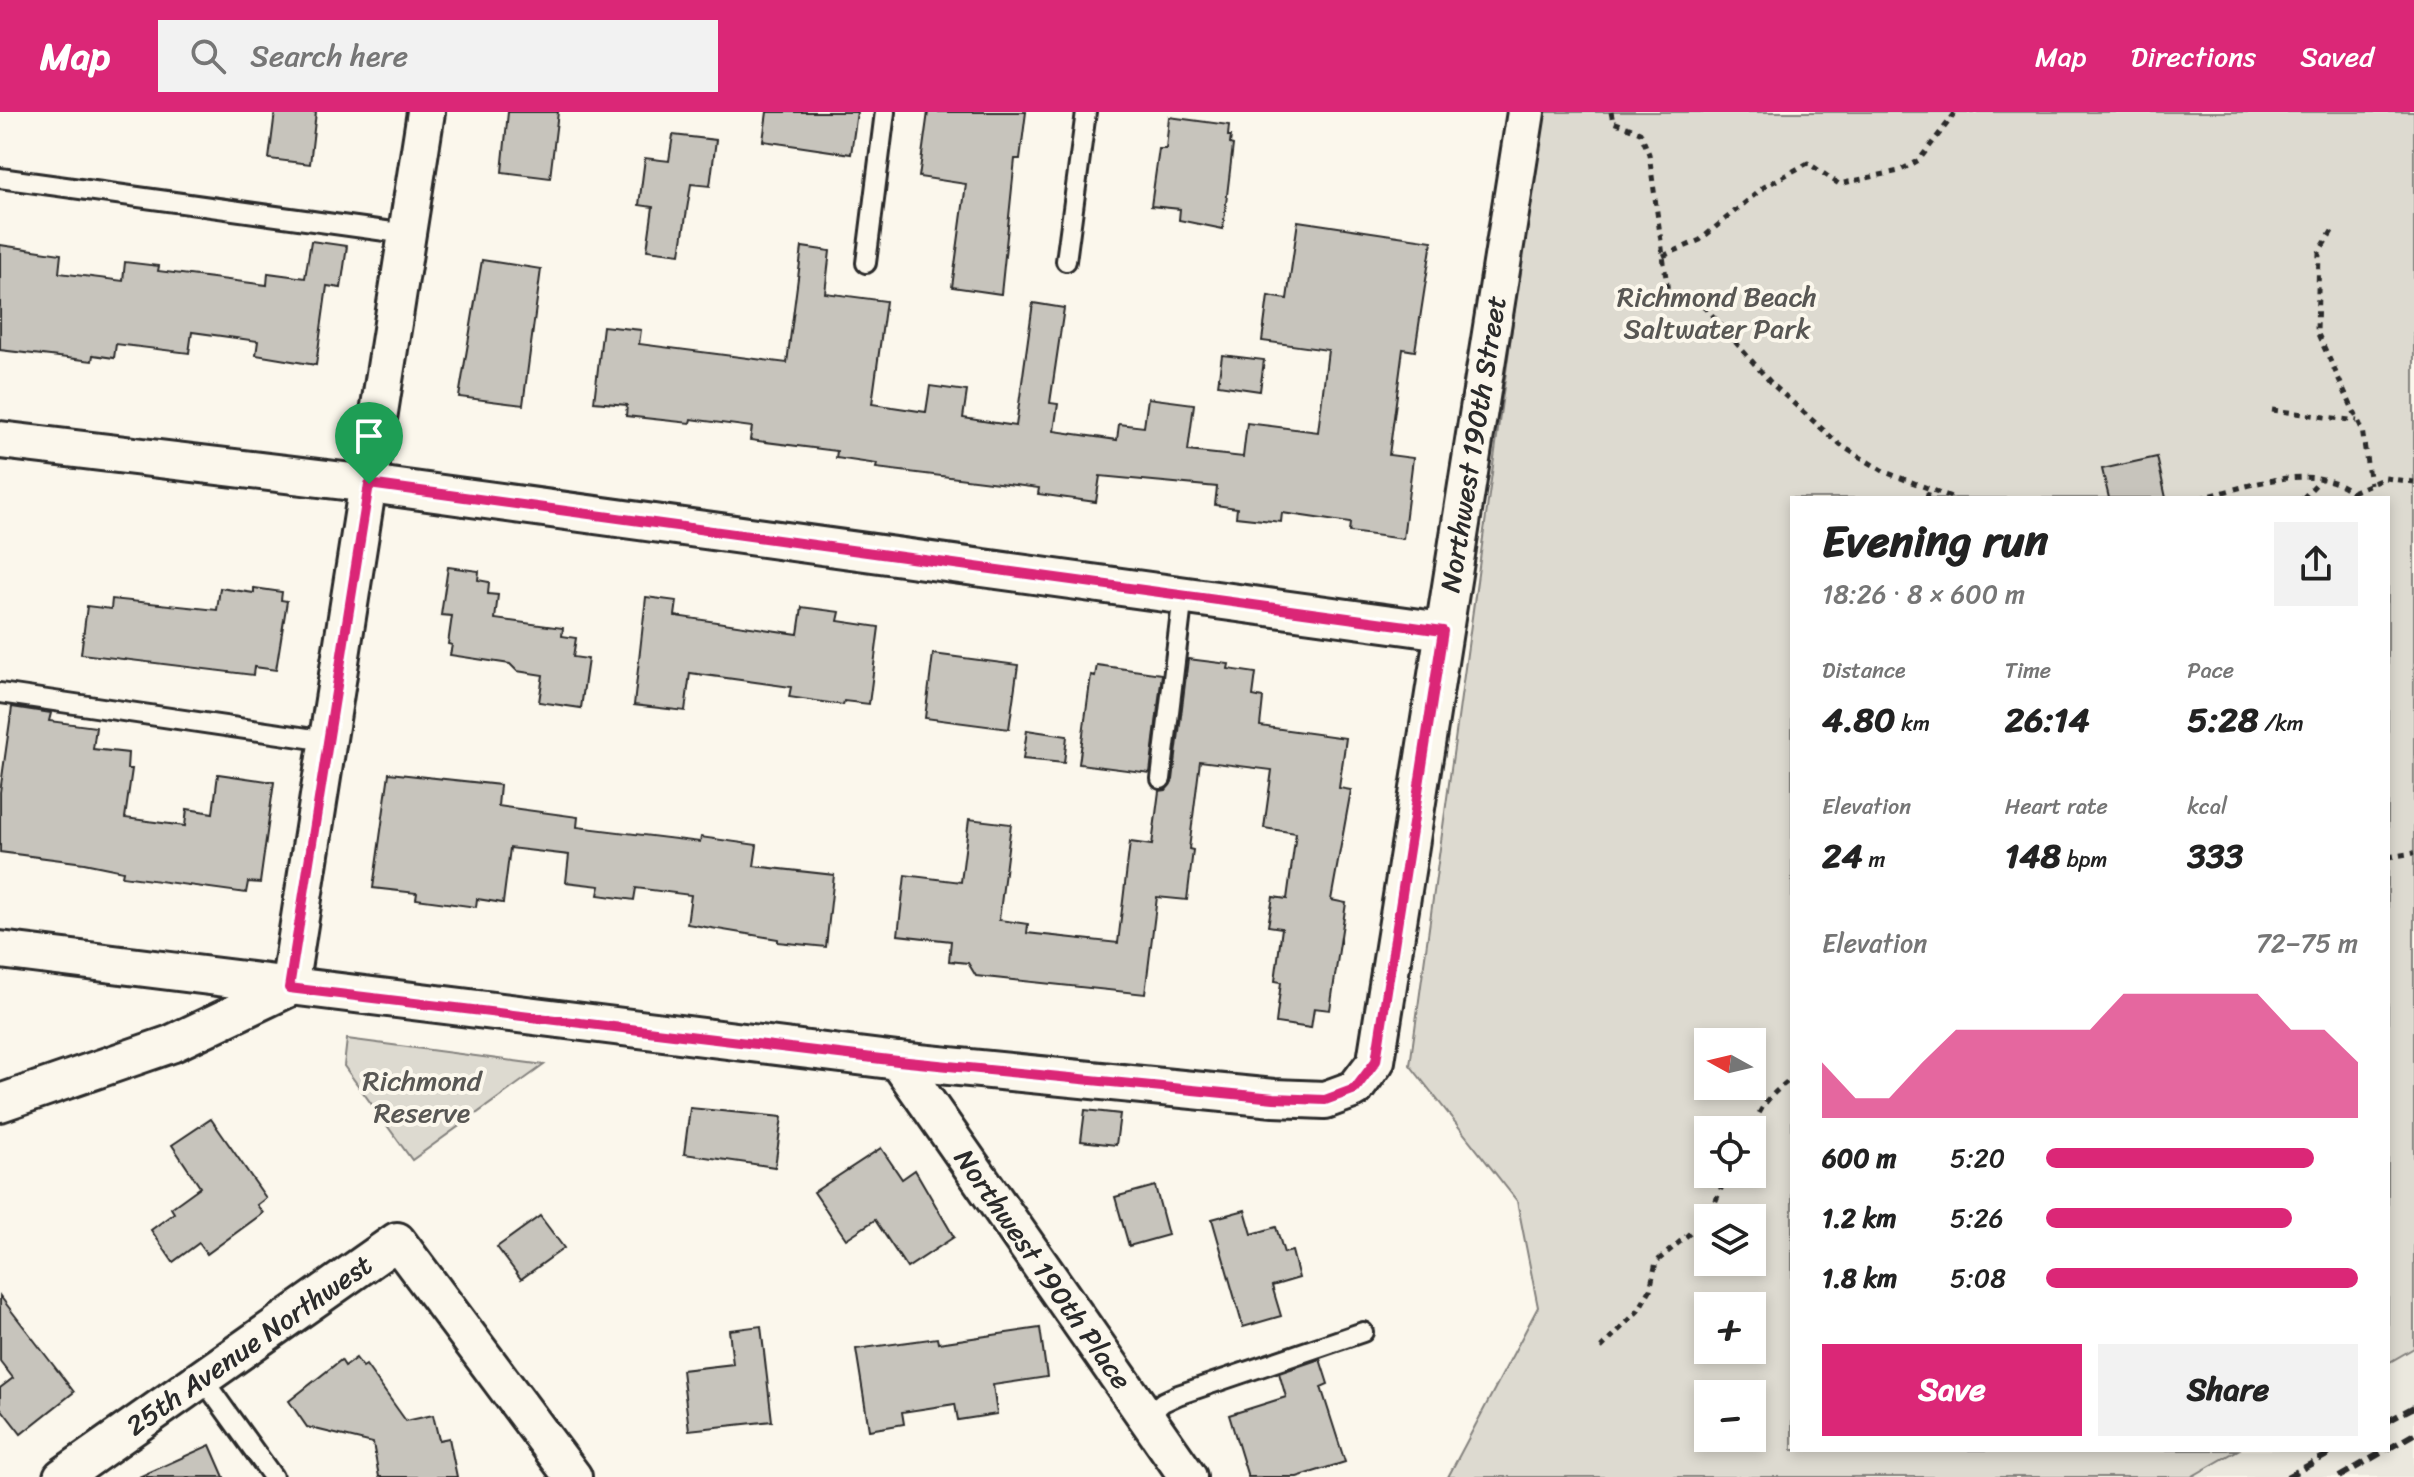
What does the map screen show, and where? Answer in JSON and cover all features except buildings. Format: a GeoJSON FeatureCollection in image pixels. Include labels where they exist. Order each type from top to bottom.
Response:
{"type":"FeatureCollection","features":[{"type":"Feature","properties":{"kind":"street"},"geometry":{"type":"LineString","coordinates":[[289,988],[426,112]]}},
{"type":"Feature","properties":{"kind":"street","name":"Northwest 190th Street"},"geometry":{"type":"LineString","coordinates":[[898,1061],[1274,1098],[1325,1100],[1355,1089],[1376,1061],[1526,112]]}},
{"type":"Feature","properties":{"kind":"street"},"geometry":{"type":"LineString","coordinates":[[0,440],[369,484],[1443,631]]}},
{"type":"Feature","properties":{"kind":"street"},"geometry":{"type":"LineString","coordinates":[[0,950],[898,1061]]}},
{"type":"Feature","properties":{"kind":"street"},"geometry":{"type":"LineString","coordinates":[[0,1103],[171,1044],[289,988]]}},
{"type":"Feature","properties":{"kind":"street","name":"Northwest 190th Place"},"geometry":{"type":"LineString","coordinates":[[898,1061],[1188,1477]]}},
{"type":"Feature","properties":{"kind":"street","name":"25th Avenue Northwest"},"geometry":{"type":"LineString","coordinates":[[62,1477],[397,1241],[573,1477]]}},
{"type":"Feature","properties":{"kind":"lane"},"geometry":{"type":"LineString","coordinates":[[866,263],[885,112]]}},
{"type":"Feature","properties":{"kind":"lane"},"geometry":{"type":"LineString","coordinates":[[1066,261],[1086,112]]}},
{"type":"Feature","properties":{"kind":"lane"},"geometry":{"type":"LineString","coordinates":[[0,178],[407,234]]}},
{"type":"Feature","properties":{"kind":"lane"},"geometry":{"type":"LineString","coordinates":[[1161,779],[1183,595]]}},
{"type":"Feature","properties":{"kind":"lane"},"geometry":{"type":"LineString","coordinates":[[0,693],[328,741]]}},
{"type":"Feature","properties":{"kind":"lane"},"geometry":{"type":"LineString","coordinates":[[1146,1417],[1163,1402],[1178,1395],[1363,1332]]}},
{"type":"Feature","properties":{"kind":"lane"},"geometry":{"type":"LineString","coordinates":[[202,1378],[273,1477]]}},
{"type":"Feature","properties":{"kind":"path"},"geometry":{"type":"LineString","coordinates":[[1611,112],[1613,122],[1640,132],[1649,154],[1668,292],[1705,307],[1771,383],[1840,445],[1885,472],[1948,496]]}},
{"type":"Feature","properties":{"kind":"path"},"geometry":{"type":"LineString","coordinates":[[1663,256],[1700,240],[1764,187],[1808,163],[1839,184],[1899,171],[1919,160],[1956,112]]}},
{"type":"Feature","properties":{"kind":"path"},"geometry":{"type":"LineString","coordinates":[[2332,231],[2319,252],[2317,332],[2358,421],[2370,484]]}},
{"type":"Feature","properties":{"kind":"path"},"geometry":{"type":"LineString","coordinates":[[2272,410],[2358,421]]}},
{"type":"Feature","properties":{"kind":"path"},"geometry":{"type":"LineString","coordinates":[[2209,496],[2303,476],[2339,482],[2351,495],[2385,478],[2414,482]]}},
{"type":"Feature","properties":{"kind":"path"},"geometry":{"type":"LineString","coordinates":[[2305,496],[2320,479]]}},
{"type":"Feature","properties":{"kind":"path"},"geometry":{"type":"LineString","coordinates":[[1927,496],[1929,489]]}},
{"type":"Feature","properties":{"kind":"path"},"geometry":{"type":"LineString","coordinates":[[2390,857],[2414,853]]}},
{"type":"Feature","properties":{"kind":"path"},"geometry":{"type":"LineString","coordinates":[[1756,1116],[1772,1094],[1790,1080]]}},
{"type":"Feature","properties":{"kind":"path"},"geometry":{"type":"LineString","coordinates":[[1601,1348],[1638,1311],[1650,1290],[1656,1262],[1709,1217],[1721,1188]]}},
{"type":"Feature","properties":{"kind":"shaded area"},"geometry":{"type":"Polygon","coordinates":[[[2414,1348],[2414,1477],[2191,1477],[2235,1452],[2390,1452],[2390,1362],[2414,1348]]]}},
{"type":"Feature","properties":{"kind":"green space","name":"Richmond Beach Saltwater Park"},"geometry":{"type":"Polygon","coordinates":[[[1542,112],[2414,112],[2414,1348],[2390,1362],[2390,496],[1790,496],[1790,1452],[2235,1452],[2191,1477],[1448,1477],[1538,1307],[1517,1201],[1410,1065],[1542,112]]]}},
{"type":"Feature","properties":{"kind":"green space","name":"Richmond Reserve"},"geometry":{"type":"Polygon","coordinates":[[[347,1039],[544,1065],[412,1160],[344,1066],[347,1039]]]}},
{"type":"Feature","properties":{"kind":"railway"},"geometry":{"type":"LineString","coordinates":[[2390,1420],[2414,1407]]}},
{"type":"Feature","properties":{"kind":"railway"},"geometry":{"type":"LineString","coordinates":[[2390,1448],[2414,1434]]}},
{"type":"Feature","properties":{"kind":"railway"},"geometry":{"type":"LineString","coordinates":[[2287,1477],[2332,1452]]}},
{"type":"Feature","properties":{"kind":"railway"},"geometry":{"type":"LineString","coordinates":[[2339,1477],[2383,1452]]}},
{"type":"Feature","properties":{"kind":"route"},"geometry":{"type":"LineString","coordinates":[[369,484],[1443,631],[1376,1061],[1355,1089],[1325,1100],[1274,1098],[898,1061],[289,988],[369,484]]}}]}
